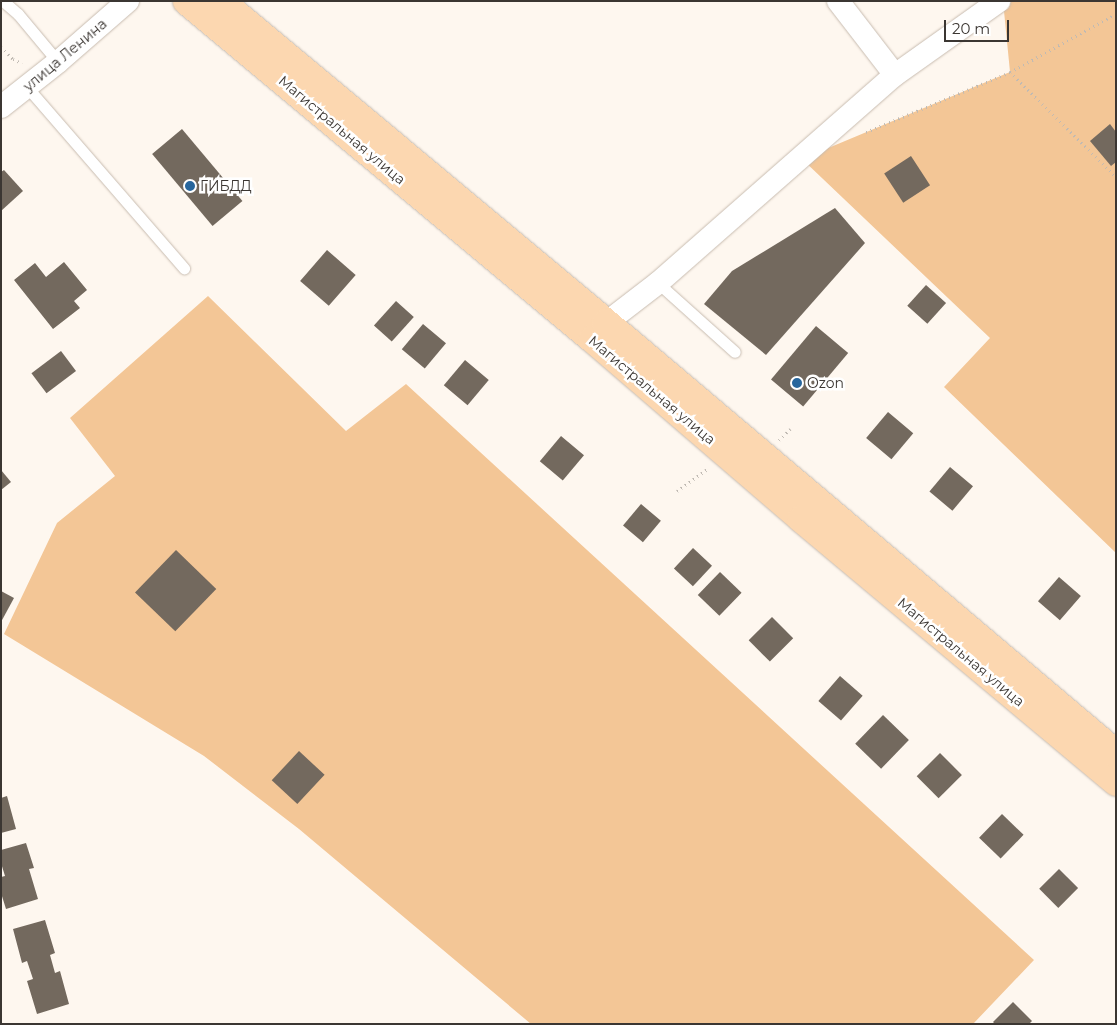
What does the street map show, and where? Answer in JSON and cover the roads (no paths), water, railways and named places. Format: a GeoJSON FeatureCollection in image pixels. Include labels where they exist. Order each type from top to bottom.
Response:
{"type":"FeatureCollection","features":[{"type":"Feature","properties":{"kind":"highway","name":"Магистральная улица"},"geometry":{"type":"LineString","coordinates":[[187,1],[592,339],[802,519],[1116,782]]}},
{"type":"Feature","properties":{"kind":"highway","name":"Магистральная улица"},"geometry":{"type":"LineString","coordinates":[[220,1],[606,323],[1116,754]]}},
{"type":"Feature","properties":{"kind":"street","name":"улица Ленина"},"geometry":{"type":"LineString","coordinates":[[4,100],[27,87],[128,1]]}},
{"type":"Feature","properties":{"kind":"street"},"geometry":{"type":"LineString","coordinates":[[838,1],[895,75]]}},
{"type":"Feature","properties":{"kind":"street"},"geometry":{"type":"LineString","coordinates":[[606,323],[658,283],[895,75],[999,1]]}},
{"type":"Feature","properties":{"kind":"lane"},"geometry":{"type":"LineString","coordinates":[[3,1],[18,14],[58,62]]}},
{"type":"Feature","properties":{"kind":"lane"},"geometry":{"type":"LineString","coordinates":[[27,87],[184,268]]}},
{"type":"Feature","properties":{"kind":"lane"},"geometry":{"type":"LineString","coordinates":[[658,283],[735,352]]}},
{"type":"Feature","properties":{"kind":"place","name":"ГИБДД"},"geometry":{"type":"Point","coordinates":[190,186]}},
{"type":"Feature","properties":{"kind":"place","name":"Ozon"},"geometry":{"type":"Point","coordinates":[797,383]}}]}
